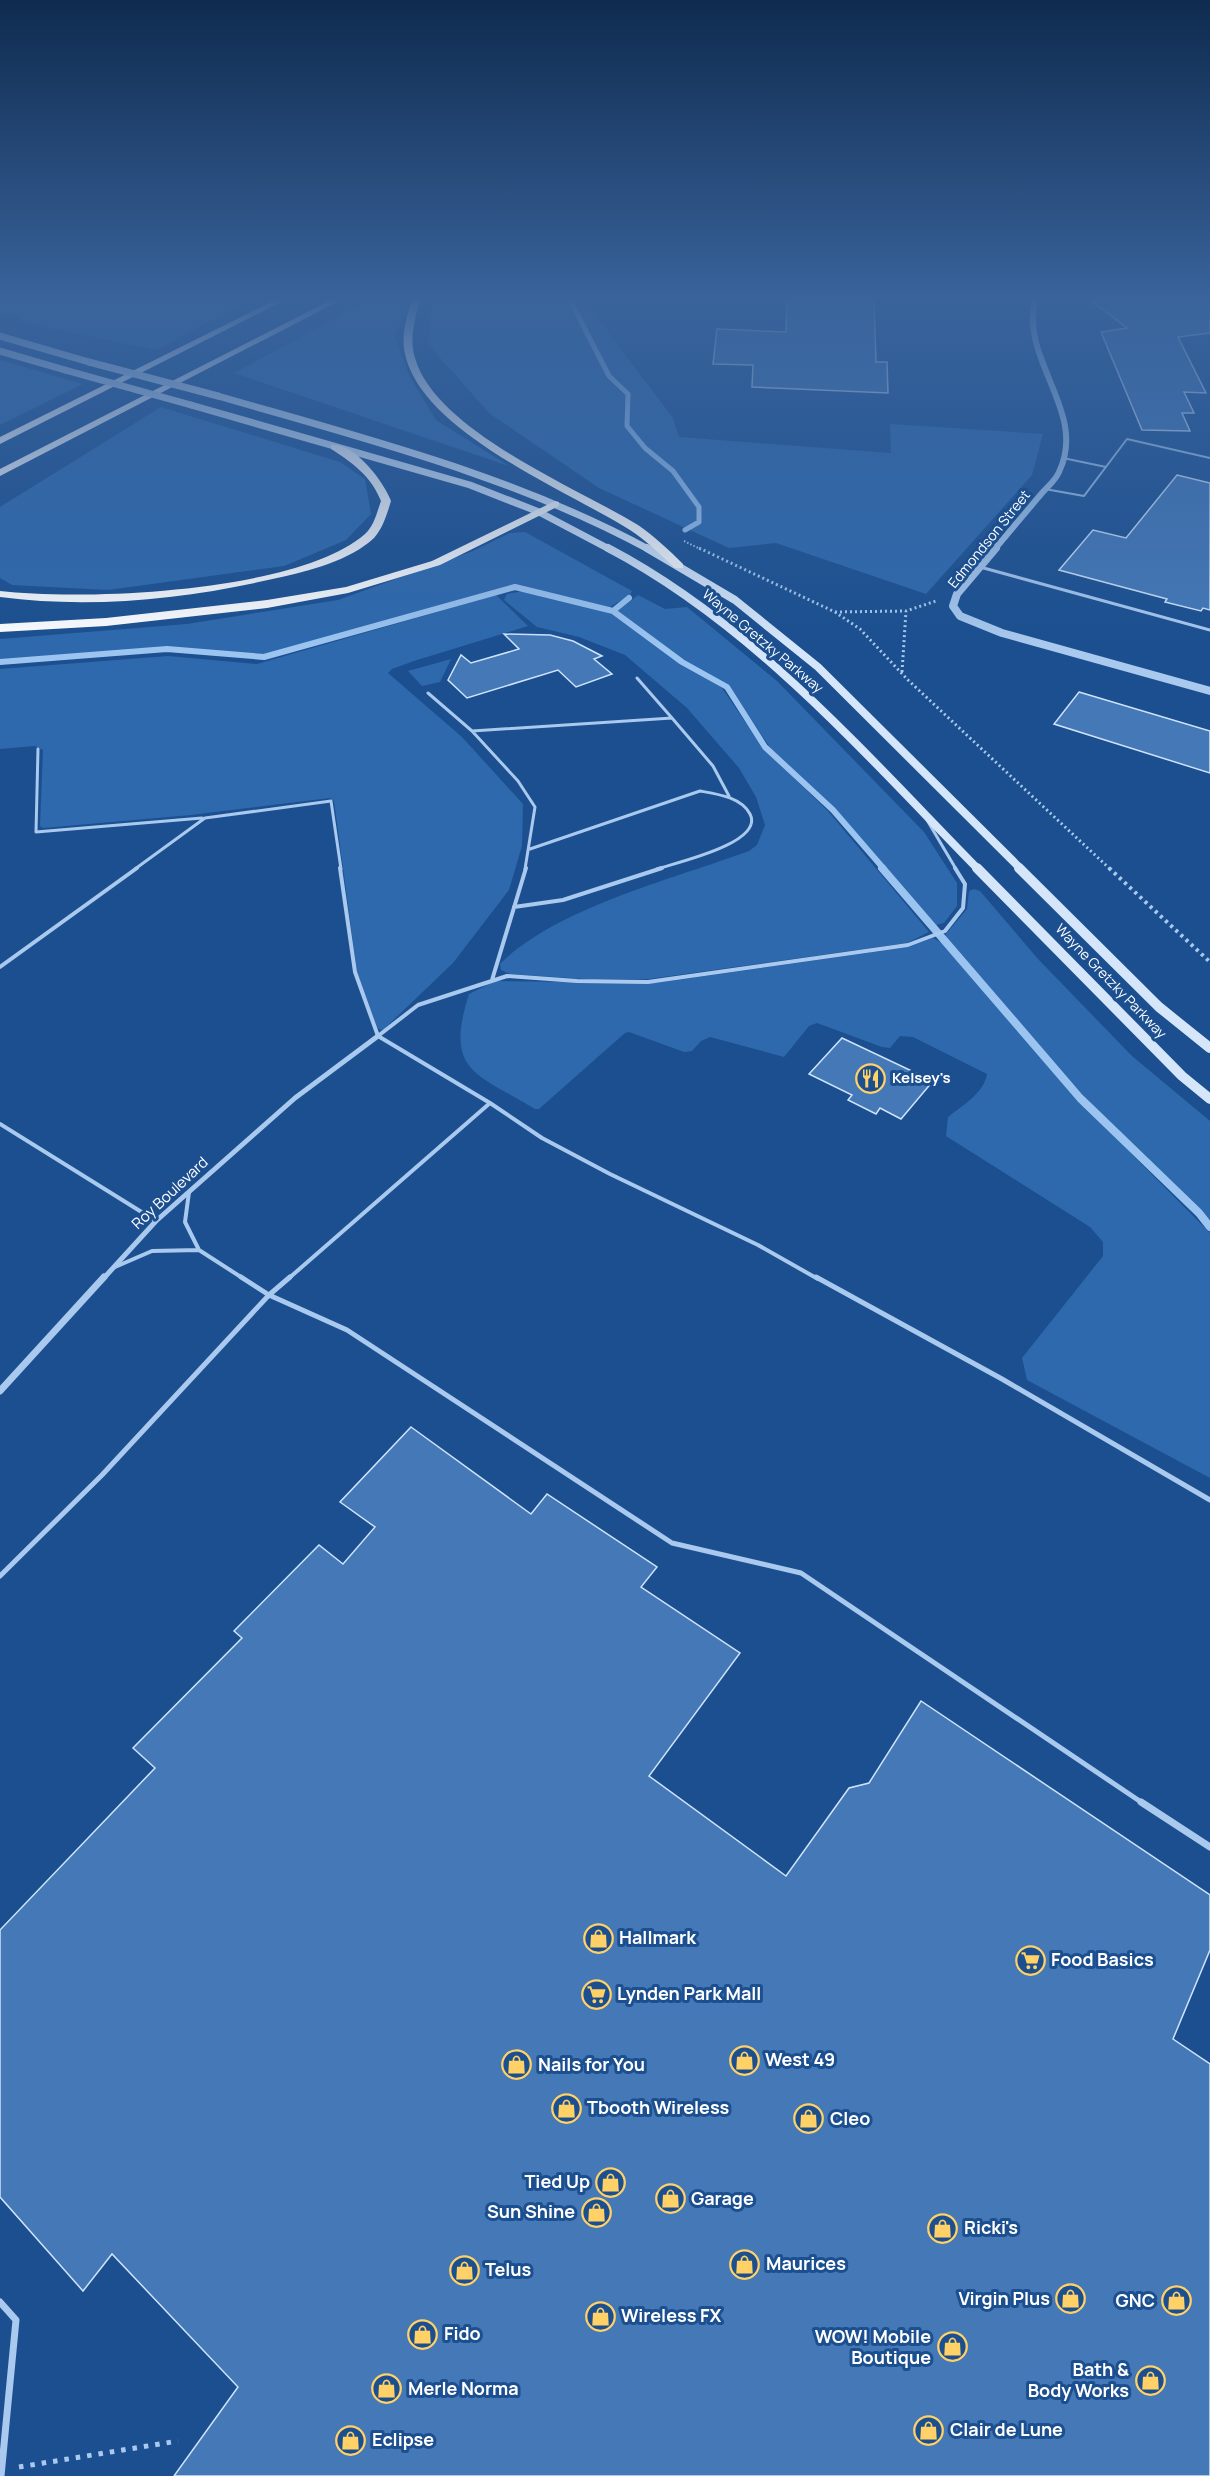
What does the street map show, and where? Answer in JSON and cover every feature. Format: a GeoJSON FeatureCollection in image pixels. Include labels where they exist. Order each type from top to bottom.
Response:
{"type":"FeatureCollection","features":[{"type":"Feature","properties":{"kind":"highway"},"geometry":{"type":"LineString","coordinates":[[0,441],[51,416]]}},
{"type":"Feature","properties":{"kind":"highway"},"geometry":{"type":"LineString","coordinates":[[0,473],[111,416]]}},
{"type":"Feature","properties":{"kind":"highway"},"geometry":{"type":"LineString","coordinates":[[10,481],[82,439],[116,416]]}},
{"type":"Feature","properties":{"kind":"highway"},"geometry":{"type":"LineString","coordinates":[[450,416],[492,447],[637,530],[679,566]]}},
{"type":"Feature","properties":{"kind":"highway"},"geometry":{"type":"LineString","coordinates":[[0,594],[33,600],[59,600],[170,593],[254,580],[336,557],[369,536],[380,519],[386,501],[375,476],[359,462],[335,447]]}},
{"type":"Feature","properties":{"kind":"highway"},"geometry":{"type":"LineString","coordinates":[[0,628],[106,622],[267,604],[348,590],[436,563],[555,504]]}},
{"type":"Feature","properties":{"kind":"main road","name":"Wayne Gretzky Parkway"},"geometry":{"type":"LineString","coordinates":[[227,416],[470,485],[539,512],[633,561],[705,609],[786,677],[919,807],[1182,1076],[1210,1099]]}},
{"type":"Feature","properties":{"kind":"main road","name":"Wayne Gretzky Parkway"},"geometry":{"type":"LineString","coordinates":[[284,416],[481,474],[555,504],[679,566],[723,592],[818,667],[1159,1007],[1210,1048]]}},
{"type":"Feature","properties":{"kind":"street","name":"Edmondson Street"},"geometry":{"type":"LineString","coordinates":[[1061,416],[1066,428],[1059,473],[957,594],[953,606],[960,616],[976,624],[1210,691]]}},
{"type":"Feature","properties":{"kind":"street","name":"Roy Boulevard"},"geometry":{"type":"LineString","coordinates":[[0,1391],[156,1221],[295,1098],[378,1036]]}},
{"type":"Feature","properties":{"kind":"lane"},"geometry":{"type":"LineString","coordinates":[[1045,489],[1084,496],[1127,439],[1210,458]]}},
{"type":"Feature","properties":{"kind":"lane"},"geometry":{"type":"LineString","coordinates":[[1063,458],[1106,467]]}},
{"type":"Feature","properties":{"kind":"lane"},"geometry":{"type":"LineString","coordinates":[[980,567],[1210,630]]}},
{"type":"Feature","properties":{"kind":"lane"},"geometry":{"type":"LineString","coordinates":[[637,678],[713,766],[729,796]]}},
{"type":"Feature","properties":{"kind":"lane"},"geometry":{"type":"LineString","coordinates":[[428,693],[472,731],[518,782],[536,807],[530,849],[492,980]]}},
{"type":"Feature","properties":{"kind":"lane"},"geometry":{"type":"LineString","coordinates":[[472,731],[672,718]]}},
{"type":"Feature","properties":{"kind":"lane"},"geometry":{"type":"LineString","coordinates":[[38,750],[36,832],[205,818],[331,801],[355,972],[378,1036],[552,1143],[610,1174],[758,1245],[900,1322],[1210,1500]]}},
{"type":"Feature","properties":{"kind":"lane"},"geometry":{"type":"LineString","coordinates":[[514,907],[562,900],[727,846],[740,840],[752,825],[752,816],[742,804],[729,796],[700,791],[530,849]]}},
{"type":"Feature","properties":{"kind":"lane"},"geometry":{"type":"LineString","coordinates":[[378,1036],[418,1005],[507,976],[577,981],[648,982],[908,945],[945,931],[963,908],[964,884],[919,807]]}},
{"type":"Feature","properties":{"kind":"lane"},"geometry":{"type":"LineString","coordinates":[[0,967],[205,818]]}},
{"type":"Feature","properties":{"kind":"lane"},"geometry":{"type":"LineString","coordinates":[[0,1576],[110,1467],[269,1295],[490,1103]]}},
{"type":"Feature","properties":{"kind":"lane"},"geometry":{"type":"LineString","coordinates":[[0,1124],[156,1221]]}},
{"type":"Feature","properties":{"kind":"lane"},"geometry":{"type":"LineString","coordinates":[[189,1192],[185,1221],[199,1250],[269,1295],[347,1330],[672,1543],[801,1573],[1210,1847]]}},
{"type":"Feature","properties":{"kind":"lane"},"geometry":{"type":"LineString","coordinates":[[112,1269],[152,1251],[199,1250]]}},
{"type":"Feature","properties":{"kind":"lane"},"geometry":{"type":"LineString","coordinates":[[0,2302],[16,2320],[1,2473]]}},
{"type":"Feature","properties":{"kind":"path"},"geometry":{"type":"LineString","coordinates":[[835,612],[906,611],[957,594]]}},
{"type":"Feature","properties":{"kind":"path"},"geometry":{"type":"LineString","coordinates":[[901,673],[906,611]]}},
{"type":"Feature","properties":{"kind":"path"},"geometry":{"type":"LineString","coordinates":[[1,2473],[178,2441]]}},
{"type":"Feature","properties":{"kind":"shaded area"},"geometry":{"type":"Polygon","coordinates":[[[0,416],[19,416],[0,425],[0,416]]]}},
{"type":"Feature","properties":{"kind":"shaded area"},"geometry":{"type":"Polygon","coordinates":[[[147,416],[189,416],[340,462],[365,479],[371,514],[346,540],[284,566],[108,590],[12,585],[0,578],[0,507],[147,416]]]}},
{"type":"Feature","properties":{"kind":"shaded area"},"geometry":{"type":"Polygon","coordinates":[[[360,416],[433,416],[436,420],[509,466],[360,416]]]}},
{"type":"Feature","properties":{"kind":"shaded area"},"geometry":{"type":"Polygon","coordinates":[[[493,416],[671,416],[679,437],[891,453],[890,424],[1043,434],[1032,475],[926,594],[776,543],[729,548],[599,488],[493,416]]]}},
{"type":"Feature","properties":{"kind":"shaded area"},"geometry":{"type":"Polygon","coordinates":[[[525,532],[632,591],[630,595],[610,607],[515,585],[265,656],[169,648],[0,661],[0,639],[187,624],[338,600],[473,551],[510,533],[525,532]]]}},
{"type":"Feature","properties":{"kind":"shaded area"},"geometry":{"type":"Polygon","coordinates":[[[524,591],[612,612],[678,661],[722,688],[763,748],[828,811],[929,932],[907,943],[649,979],[584,979],[510,974],[501,970],[500,964],[524,944],[583,911],[652,884],[749,851],[757,845],[765,825],[756,797],[739,768],[687,708],[625,655],[579,637],[537,627],[504,600],[507,594],[524,591]]]}},
{"type":"Feature","properties":{"kind":"shaded area"},"geometry":{"type":"Polygon","coordinates":[[[496,595],[528,626],[414,661],[392,669],[388,673],[462,737],[523,804],[522,846],[509,890],[453,963],[384,1029],[380,1030],[377,1027],[357,972],[334,801],[330,798],[191,815],[43,828],[40,826],[43,750],[35,746],[0,749],[0,669],[168,656],[257,664],[496,595]]]}},
{"type":"Feature","properties":{"kind":"shaded area"},"geometry":{"type":"Polygon","coordinates":[[[638,595],[665,609],[687,607],[777,681],[924,832],[957,883],[957,906],[944,923],[936,925],[835,808],[771,749],[730,687],[684,661],[618,611],[638,595]]]}},
{"type":"Feature","properties":{"kind":"shaded area"},"geometry":{"type":"Polygon","coordinates":[[[451,659],[440,682],[422,686],[408,671],[451,659]]]}},
{"type":"Feature","properties":{"kind":"shaded area"},"geometry":{"type":"Polygon","coordinates":[[[974,889],[980,891],[1038,959],[1132,1056],[1210,1121],[1210,1222],[1081,1093],[945,939],[946,934],[967,909],[969,891],[974,889]]]}},
{"type":"Feature","properties":{"kind":"shaded area"},"geometry":{"type":"Polygon","coordinates":[[[933,938],[944,944],[993,1003],[1095,1117],[1210,1233],[1210,1478],[1027,1380],[1022,1358],[1103,1256],[1103,1242],[1090,1227],[946,1136],[948,1117],[977,1093],[987,1074],[913,1037],[900,1036],[890,1048],[882,1047],[817,1023],[809,1026],[784,1057],[710,1037],[701,1041],[692,1051],[684,1052],[629,1032],[625,1033],[539,1109],[535,1109],[482,1077],[470,1067],[463,1055],[460,1040],[462,1020],[469,994],[495,981],[657,983],[909,947],[933,938]]]}},
{"type":"Feature","properties":{"kind":"building"},"geometry":{"type":"Polygon","coordinates":[[[1136,416],[1183,416],[1190,431],[1142,430],[1136,416]]]}},
{"type":"Feature","properties":{"kind":"building"},"geometry":{"type":"Polygon","coordinates":[[[1177,475],[1210,483],[1210,610],[1203,608],[1201,611],[1165,602],[1167,599],[1059,570],[1093,530],[1126,538],[1177,475]]]}},
{"type":"Feature","properties":{"kind":"building"},"geometry":{"type":"Polygon","coordinates":[[[504,634],[550,635],[573,641],[602,656],[594,659],[612,674],[576,687],[558,670],[467,698],[448,680],[461,655],[471,663],[519,649],[504,634]]]}},
{"type":"Feature","properties":{"kind":"building"},"geometry":{"type":"Polygon","coordinates":[[[1079,692],[1210,731],[1210,773],[1054,724],[1079,692]]]}},
{"type":"Feature","properties":{"kind":"building","name":"Kelsey's"},"geometry":{"type":"Polygon","coordinates":[[[842,1038],[933,1081],[901,1119],[880,1108],[876,1114],[848,1100],[852,1095],[809,1074],[842,1038]]]}},
{"type":"Feature","properties":{"kind":"building","name":"Lynden Park Mall"},"geometry":{"type":"Polygon","coordinates":[[[411,1427],[531,1514],[547,1494],[657,1567],[641,1587],[740,1653],[649,1776],[786,1876],[849,1788],[869,1783],[921,1701],[1210,1895],[1210,1950],[1173,2039],[1210,2064],[1210,2476],[174,2476],[238,2387],[112,2254],[83,2291],[0,2197],[0,1930],[155,1768],[133,1748],[242,1638],[234,1631],[319,1545],[343,1564],[375,1527],[340,1502],[411,1427]]]}},
{"type":"Feature","properties":{"kind":"waterway"},"geometry":{"type":"LineString","coordinates":[[627,416],[627,426],[645,448],[673,471],[699,507],[699,522],[685,530]]}},
{"type":"Feature","properties":{"kind":"waterway"},"geometry":{"type":"LineString","coordinates":[[0,662],[167,649],[264,657],[515,587],[613,611]]}},
{"type":"Feature","properties":{"kind":"waterway"},"geometry":{"type":"LineString","coordinates":[[613,611],[629,598]]}},
{"type":"Feature","properties":{"kind":"waterway"},"geometry":{"type":"LineString","coordinates":[[613,611],[682,662],[727,687],[765,747],[833,810],[884,869]]}},
{"type":"Feature","properties":{"kind":"waterway"},"geometry":{"type":"LineString","coordinates":[[882,868],[1080,1098],[1199,1213],[1210,1227]]}},
{"type":"Feature","properties":{"kind":"place","name":"Kelsey's"},"geometry":{"type":"Point","coordinates":[871,1078]}},
{"type":"Feature","properties":{"kind":"place","name":"Hallmark"},"geometry":{"type":"Point","coordinates":[598,1938]}},
{"type":"Feature","properties":{"kind":"place","name":"Food Basics"},"geometry":{"type":"Point","coordinates":[1030,1960]}},
{"type":"Feature","properties":{"kind":"place","name":"Lynden Park Mall"},"geometry":{"type":"Point","coordinates":[596,1994]}},
{"type":"Feature","properties":{"kind":"place","name":"West 49"},"geometry":{"type":"Point","coordinates":[744,2060]}},
{"type":"Feature","properties":{"kind":"place","name":"Nails for You"},"geometry":{"type":"Point","coordinates":[517,2065]}},
{"type":"Feature","properties":{"kind":"place","name":"Tbooth Wireless"},"geometry":{"type":"Point","coordinates":[566,2108]}},
{"type":"Feature","properties":{"kind":"place","name":"Cleo"},"geometry":{"type":"Point","coordinates":[809,2119]}},
{"type":"Feature","properties":{"kind":"place","name":"Tied Up"},"geometry":{"type":"Point","coordinates":[611,2182]}},
{"type":"Feature","properties":{"kind":"place","name":"Garage"},"geometry":{"type":"Point","coordinates":[670,2199]}},
{"type":"Feature","properties":{"kind":"place","name":"Sun Shine"},"geometry":{"type":"Point","coordinates":[596,2212]}},
{"type":"Feature","properties":{"kind":"place","name":"Ricki's"},"geometry":{"type":"Point","coordinates":[943,2228]}},
{"type":"Feature","properties":{"kind":"place","name":"Maurices"},"geometry":{"type":"Point","coordinates":[745,2264]}},
{"type":"Feature","properties":{"kind":"place","name":"Telus"},"geometry":{"type":"Point","coordinates":[464,2270]}},
{"type":"Feature","properties":{"kind":"place","name":"Virgin Plus"},"geometry":{"type":"Point","coordinates":[1071,2299]}},
{"type":"Feature","properties":{"kind":"place","name":"GNC"},"geometry":{"type":"Point","coordinates":[1176,2301]}},
{"type":"Feature","properties":{"kind":"place","name":"Wireless FX"},"geometry":{"type":"Point","coordinates":[600,2316]}},
{"type":"Feature","properties":{"kind":"place","name":"Fido"},"geometry":{"type":"Point","coordinates":[423,2334]}},
{"type":"Feature","properties":{"kind":"place","name":"WOW! Mobile Boutique"},"geometry":{"type":"Point","coordinates":[952,2347]}},
{"type":"Feature","properties":{"kind":"place","name":"Bath & Body Works"},"geometry":{"type":"Point","coordinates":[1150,2380]}},
{"type":"Feature","properties":{"kind":"place","name":"Merle Norma"},"geometry":{"type":"Point","coordinates":[387,2389]}},
{"type":"Feature","properties":{"kind":"place","name":"Clair de Lune"},"geometry":{"type":"Point","coordinates":[929,2430]}},
{"type":"Feature","properties":{"kind":"place","name":"Eclipse"},"geometry":{"type":"Point","coordinates":[351,2440]}}]}
